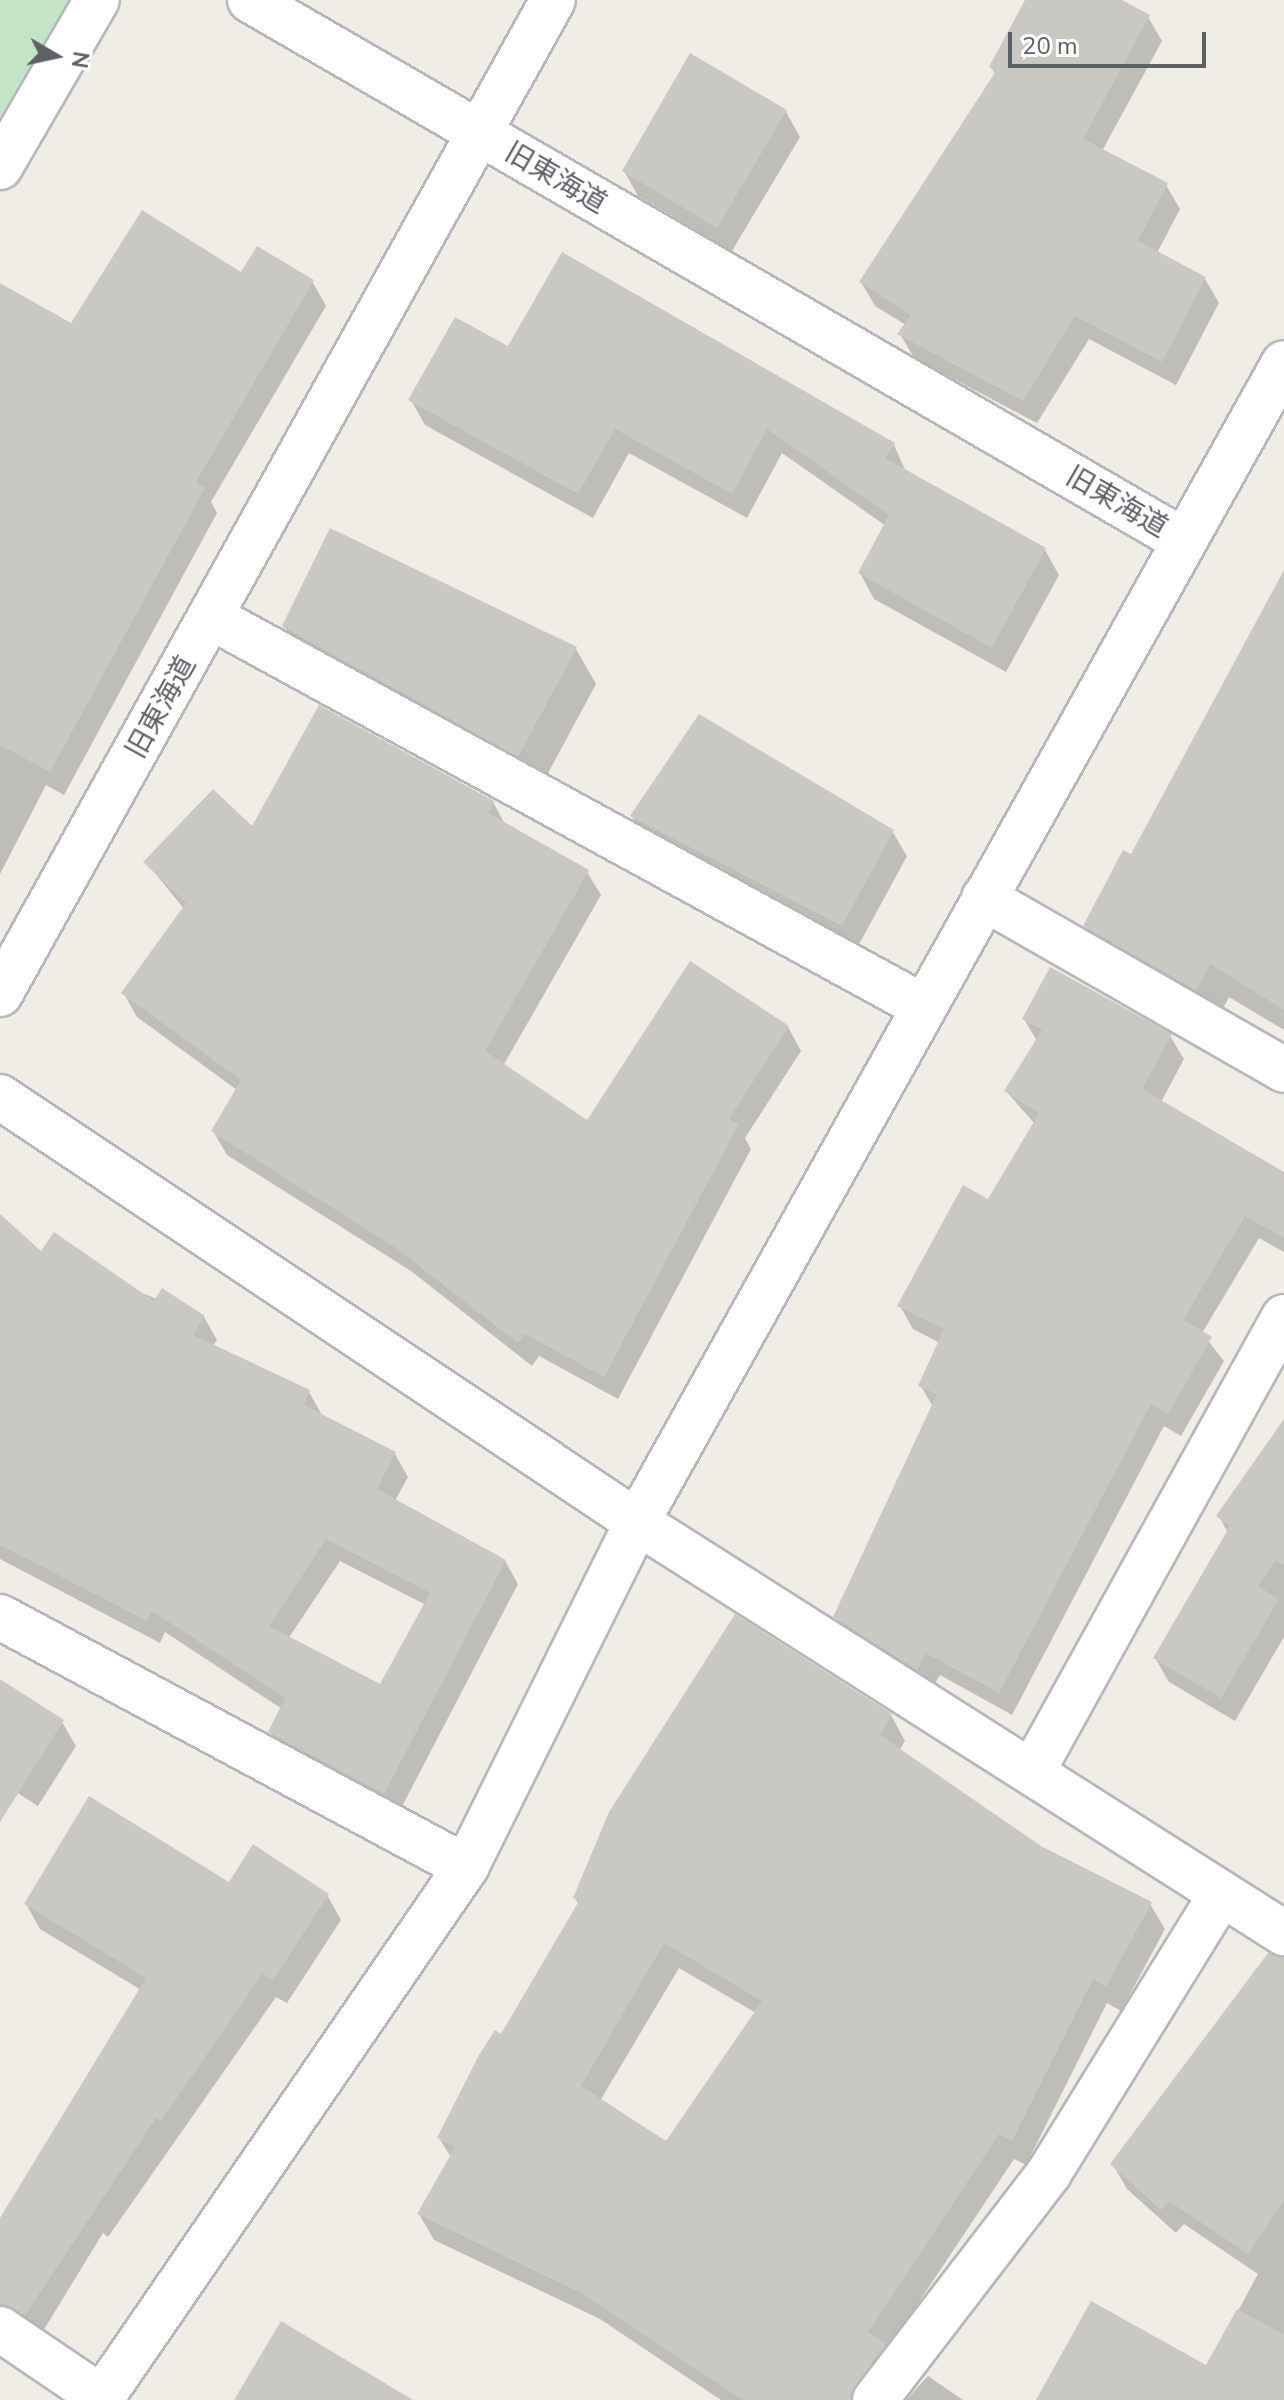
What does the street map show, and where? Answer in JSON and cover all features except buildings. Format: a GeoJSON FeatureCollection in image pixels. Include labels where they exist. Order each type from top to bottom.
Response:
{"type":"FeatureCollection","features":[{"type":"Feature","properties":{"kind":"street"},"geometry":{"type":"LineString","coordinates":[[0,167],[97,0]]}},
{"type":"Feature","properties":{"kind":"street"},"geometry":{"type":"LineString","coordinates":[[250,0],[480,134],[553,0]]}},
{"type":"Feature","properties":{"kind":"street","name":"旧東海道"},"geometry":{"type":"LineString","coordinates":[[0,994],[480,134],[1184,541],[1284,363]]}},
{"type":"Feature","properties":{"kind":"street"},"geometry":{"type":"LineString","coordinates":[[0,2329],[101,2399],[466,1867],[637,1522],[1184,541]]}},
{"type":"Feature","properties":{"kind":"street"},"geometry":{"type":"LineString","coordinates":[[211,617],[924,1007]]}},
{"type":"Feature","properties":{"kind":"street"},"geometry":{"type":"LineString","coordinates":[[984,898],[1284,1070]]}},
{"type":"Feature","properties":{"kind":"street"},"geometry":{"type":"LineString","coordinates":[[0,1097],[637,1522],[1284,1933]]}},
{"type":"Feature","properties":{"kind":"street"},"geometry":{"type":"LineString","coordinates":[[1032,1772],[1284,1317]]}},
{"type":"Feature","properties":{"kind":"street"},"geometry":{"type":"LineString","coordinates":[[0,1617],[466,1867]]}},
{"type":"Feature","properties":{"kind":"street"},"geometry":{"type":"LineString","coordinates":[[875,2400],[1049,2173],[1221,1894]]}},
{"type":"Feature","properties":{"kind":"green space"},"geometry":{"type":"Polygon","coordinates":[[[0,0],[68,0],[0,117],[0,0]]]}}]}
